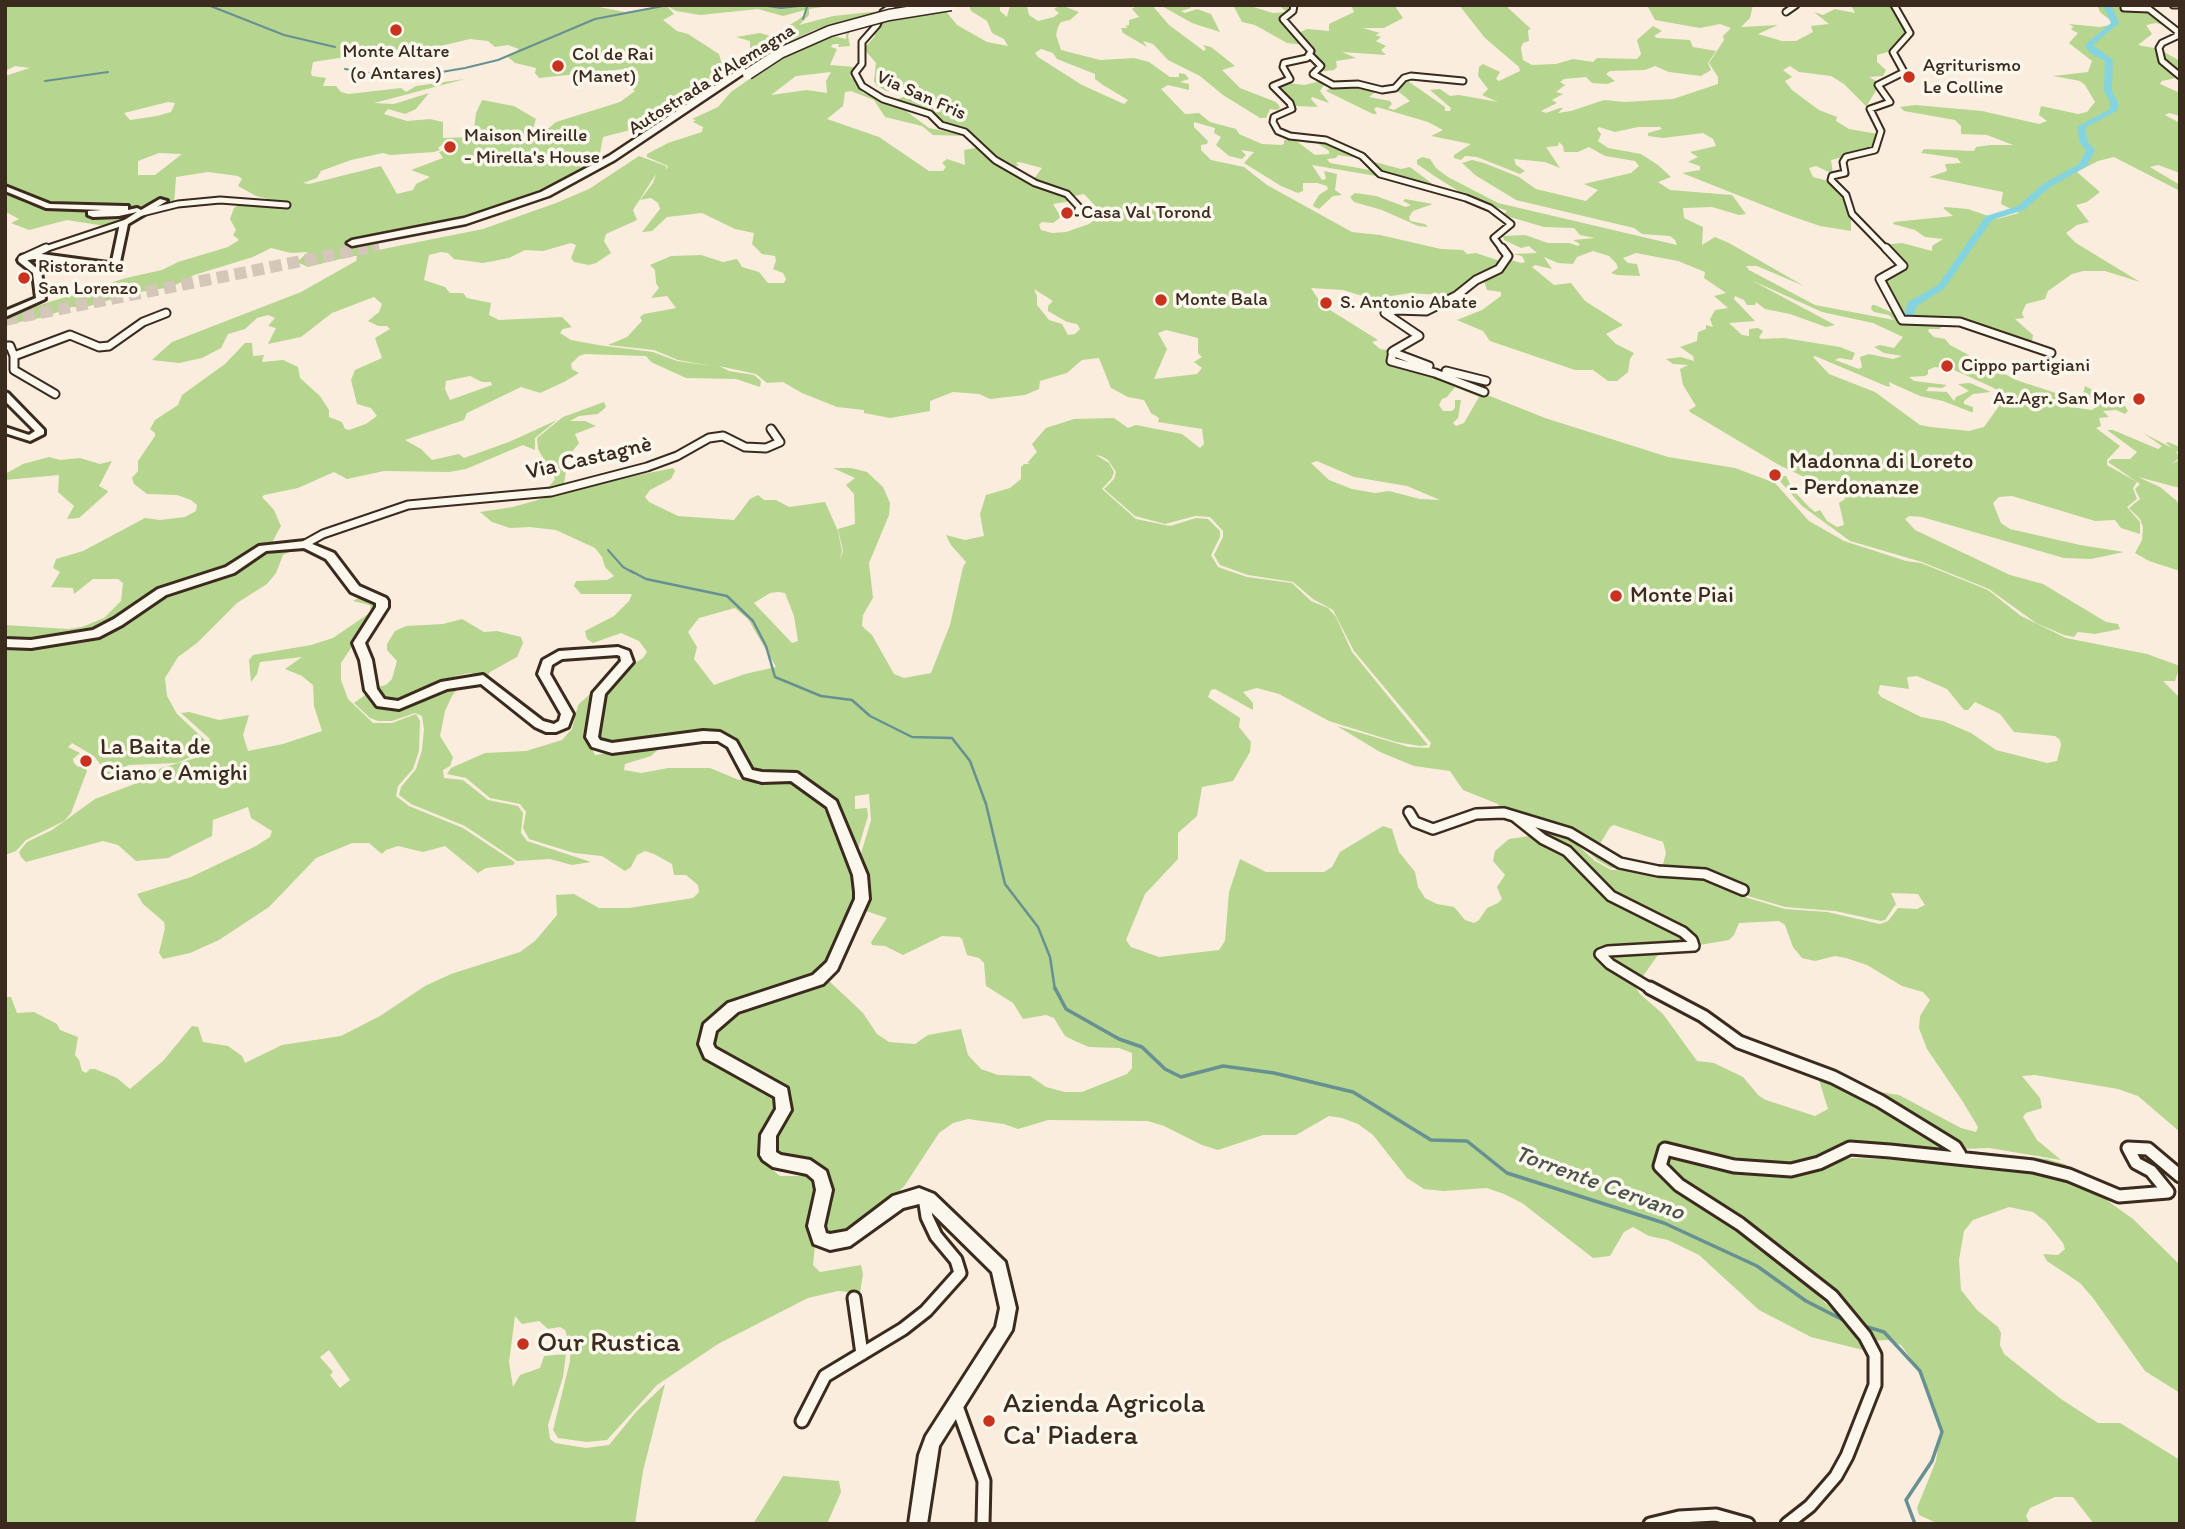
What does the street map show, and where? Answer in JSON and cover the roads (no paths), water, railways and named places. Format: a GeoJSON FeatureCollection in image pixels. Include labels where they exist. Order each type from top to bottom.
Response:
{"type":"FeatureCollection","features":[{"type":"Feature","properties":{"kind":"highway","name":"Autostrada d'Alemagna"},"geometry":{"type":"LineString","coordinates":[[352,243],[477,218],[545,194],[612,158],[794,40],[871,15],[928,5]]}},
{"type":"Feature","properties":{"kind":"highway","name":"Autostrada d'Alemagna"},"geometry":{"type":"LineString","coordinates":[[379,246],[467,227],[552,198],[611,166],[749,70],[830,31],[889,15],[952,5]]}},
{"type":"Feature","properties":{"kind":"street","name":"Via San Fris"},"geometry":{"type":"LineString","coordinates":[[894,5],[883,12],[877,25],[865,35],[862,42],[862,64],[855,73],[862,86],[883,99],[930,114],[941,125],[965,132],[995,160],[1035,183],[1067,194],[1079,207],[1077,212]]}},
{"type":"Feature","properties":{"kind":"street"},"geometry":{"type":"LineString","coordinates":[[1294,5],[1293,11],[1283,19],[1310,48],[1310,55],[1321,66],[1313,74],[1333,85],[1358,84],[1382,90],[1395,88],[1404,78],[1411,76],[1463,82]]}},
{"type":"Feature","properties":{"kind":"street"},"geometry":{"type":"LineString","coordinates":[[1786,12],[1796,5]]}},
{"type":"Feature","properties":{"kind":"street"},"geometry":{"type":"LineString","coordinates":[[1894,5],[1910,33],[1893,52],[1904,72],[1878,83],[1890,102],[1870,109],[1881,131],[1875,150],[1846,157],[1843,162],[1845,173],[1832,176],[1830,180],[1846,195],[1852,214],[1903,266],[1880,279],[1902,320],[1960,321],[2051,353]]}},
{"type":"Feature","properties":{"kind":"street"},"geometry":{"type":"LineString","coordinates":[[2124,5],[2124,8],[2149,9],[2177,31],[2177,36],[2160,48],[2162,61],[2180,76]]}},
{"type":"Feature","properties":{"kind":"street"},"geometry":{"type":"LineString","coordinates":[[1310,55],[1285,62],[1283,67],[1290,79],[1272,86],[1290,103],[1292,109],[1274,117],[1273,122],[1278,131],[1331,142],[1362,156],[1380,174],[1466,198],[1490,208],[1511,223],[1494,238],[1508,256],[1499,269],[1426,311],[1385,313],[1419,337],[1392,352],[1390,358],[1394,364],[1435,373],[1484,391]]}},
{"type":"Feature","properties":{"kind":"street"},"geometry":{"type":"LineString","coordinates":[[5,188],[49,206],[125,208],[121,211],[90,213],[98,216],[125,213],[163,201],[126,222],[54,245],[22,259]]}},
{"type":"Feature","properties":{"kind":"street"},"geometry":{"type":"LineString","coordinates":[[142,214],[177,204],[220,200],[287,205]]}},
{"type":"Feature","properties":{"kind":"street"},"geometry":{"type":"LineString","coordinates":[[22,259],[34,256],[110,266],[116,262],[126,222]]}},
{"type":"Feature","properties":{"kind":"street"},"geometry":{"type":"LineString","coordinates":[[5,314],[41,299],[37,272],[22,259]]}},
{"type":"Feature","properties":{"kind":"street"},"geometry":{"type":"LineString","coordinates":[[14,355],[70,335],[99,347],[109,346],[143,322],[166,313]]}},
{"type":"Feature","properties":{"kind":"street"},"geometry":{"type":"LineString","coordinates":[[5,346],[10,346],[14,355],[14,370],[55,394]]}},
{"type":"Feature","properties":{"kind":"street"},"geometry":{"type":"LineString","coordinates":[[1392,352],[1422,364],[1486,382]]}},
{"type":"Feature","properties":{"kind":"street"},"geometry":{"type":"LineString","coordinates":[[5,395],[41,432],[30,438],[5,429]]}},
{"type":"Feature","properties":{"kind":"street","name":"Via Castagnè"},"geometry":{"type":"LineString","coordinates":[[305,544],[323,534],[408,505],[551,492],[652,466],[709,438],[723,436],[745,447],[766,447],[780,442],[771,429]]}},
{"type":"Feature","properties":{"kind":"street"},"geometry":{"type":"LineString","coordinates":[[5,643],[31,643],[95,634],[162,592],[230,570],[263,548],[305,544],[330,556],[355,589],[383,603],[359,643],[366,660],[370,690],[381,703],[399,705],[445,685],[483,680],[538,724],[546,728],[556,728],[565,723],[567,715],[544,674],[547,663],[559,655],[618,651],[625,654],[627,662],[599,693],[592,737],[596,744],[612,748],[703,736],[720,737],[732,744],[748,774],[762,777],[793,776],[832,804],[860,875],[862,892],[862,899],[832,966],[818,980],[744,1002],[726,1012],[707,1031],[706,1046],[710,1053],[782,1093],[784,1110],[769,1135],[768,1154],[778,1162],[810,1167],[821,1176],[824,1190],[816,1226],[818,1235],[825,1241],[850,1238],[899,1201],[914,1195],[924,1197],[996,1262],[1007,1293],[1008,1307],[1004,1330],[932,1442],[918,1524]]}},
{"type":"Feature","properties":{"kind":"street"},"geometry":{"type":"LineString","coordinates":[[1409,812],[1415,822],[1433,829],[1476,814],[1492,812],[1514,816],[1570,833],[1620,863],[1658,871],[1705,874],[1744,890]]}},
{"type":"Feature","properties":{"kind":"street"},"geometry":{"type":"LineString","coordinates":[[1514,816],[1543,839],[1567,851],[1611,896],[1683,932],[1692,940],[1694,946],[1608,951],[1600,954],[1610,964],[1678,1005],[1703,1016],[1739,1042],[1833,1077],[1880,1101],[1955,1147],[1960,1155],[1951,1157]]}},
{"type":"Feature","properties":{"kind":"street"},"geometry":{"type":"LineString","coordinates":[[1787,1524],[1810,1506],[1836,1476],[1847,1456],[1875,1385],[1875,1355],[1864,1336],[1832,1296],[1740,1224],[1679,1185],[1660,1166],[1665,1149],[1734,1166],[1791,1170],[1819,1163],[1850,1148],[2033,1166],[2069,1175],[2119,1196],[2168,1192],[2151,1171],[2136,1163],[2128,1148],[2148,1149],[2180,1176]]}},
{"type":"Feature","properties":{"kind":"street"},"geometry":{"type":"LineString","coordinates":[[802,1420],[825,1376],[903,1329],[926,1311],[960,1273],[956,1260],[936,1236],[927,1217],[924,1197]]}},
{"type":"Feature","properties":{"kind":"street"},"geometry":{"type":"LineString","coordinates":[[854,1298],[862,1354]]}},
{"type":"Feature","properties":{"kind":"street"},"geometry":{"type":"LineString","coordinates":[[957,1406],[985,1480],[983,1524]]}},
{"type":"Feature","properties":{"kind":"street"},"geometry":{"type":"LineString","coordinates":[[1650,1524],[1679,1517],[1716,1515],[1748,1524]]}},
{"type":"Feature","properties":{"kind":"waterway"},"geometry":{"type":"LineString","coordinates":[[208,5],[284,35],[335,47]]}},
{"type":"Feature","properties":{"kind":"waterway"},"geometry":{"type":"LineString","coordinates":[[761,5],[781,8],[808,5]]}},
{"type":"Feature","properties":{"kind":"waterway"},"geometry":{"type":"LineString","coordinates":[[892,9],[899,5]]}},
{"type":"Feature","properties":{"kind":"waterway"},"geometry":{"type":"LineString","coordinates":[[1907,321],[1912,304],[1941,287],[1989,218],[2021,208],[2046,186],[2083,166],[2091,150],[2084,143],[2081,127],[2114,110],[2114,102],[2108,91],[2109,60],[2093,51],[2089,45],[2115,23],[2107,5]]}},
{"type":"Feature","properties":{"kind":"waterway"},"geometry":{"type":"LineString","coordinates":[[345,69],[381,75],[418,76],[465,68],[498,60],[595,19],[663,6]]}},
{"type":"Feature","properties":{"kind":"waterway"},"geometry":{"type":"LineString","coordinates":[[803,19],[807,7]]}},
{"type":"Feature","properties":{"kind":"waterway"},"geometry":{"type":"LineString","coordinates":[[45,81],[108,72]]}},
{"type":"Feature","properties":{"kind":"waterway","name":"Torrente Cervano"},"geometry":{"type":"LineString","coordinates":[[608,550],[623,567],[634,573]]}},
{"type":"Feature","properties":{"kind":"waterway","name":"Torrente Cervano"},"geometry":{"type":"LineString","coordinates":[[631,571],[646,579],[727,596],[753,621],[766,646],[775,677],[821,696],[852,700],[870,716],[912,737],[952,738],[970,761],[986,804],[1005,884],[1038,927],[1050,957],[1055,990]]}},
{"type":"Feature","properties":{"kind":"waterway","name":"Torrente Cervano"},"geometry":{"type":"LineString","coordinates":[[1055,988],[1066,1009],[1119,1039],[1142,1047],[1165,1069],[1181,1077],[1223,1066],[1274,1073],[1353,1092],[1431,1140],[1467,1141],[1507,1173],[1664,1223],[1757,1266],[1806,1301],[1847,1322]]}},
{"type":"Feature","properties":{"kind":"waterway","name":"Torrente Cervano"},"geometry":{"type":"LineString","coordinates":[[1864,1326],[1884,1332],[1920,1371],[1942,1432],[1932,1461],[1906,1500],[1915,1524]]}},
{"type":"Feature","properties":{"kind":"tunnel"},"geometry":{"type":"LineString","coordinates":[[358,250],[379,246]]}},
{"type":"Feature","properties":{"kind":"tunnel"},"geometry":{"type":"LineString","coordinates":[[5,320],[367,248]]}},
{"type":"Feature","properties":{"kind":"place","name":"Monte Altare (o Antares)"},"geometry":{"type":"Point","coordinates":[396,30]}},
{"type":"Feature","properties":{"kind":"place","name":"Col de Rai (Manet)"},"geometry":{"type":"Point","coordinates":[558,66]}},
{"type":"Feature","properties":{"kind":"place","name":"Agriturismo Le Colline"},"geometry":{"type":"Point","coordinates":[1909,77]}},
{"type":"Feature","properties":{"kind":"place","name":"Maison Mireille - Mirella's House"},"geometry":{"type":"Point","coordinates":[450,147]}},
{"type":"Feature","properties":{"kind":"place","name":"Casa Val Torond"},"geometry":{"type":"Point","coordinates":[1067,213]}},
{"type":"Feature","properties":{"kind":"place","name":"Ristorante San Lorenzo"},"geometry":{"type":"Point","coordinates":[24,278]}},
{"type":"Feature","properties":{"kind":"place","name":"Monte Bala"},"geometry":{"type":"Point","coordinates":[1161,300]}},
{"type":"Feature","properties":{"kind":"place","name":"S. Antonio Abate"},"geometry":{"type":"Point","coordinates":[1326,303]}},
{"type":"Feature","properties":{"kind":"place","name":"Cippo partigiani"},"geometry":{"type":"Point","coordinates":[1947,366]}},
{"type":"Feature","properties":{"kind":"place","name":"Az.Agr. San Mor"},"geometry":{"type":"Point","coordinates":[2139,399]}},
{"type":"Feature","properties":{"kind":"place","name":"Madonna di Loreto - Perdonanze"},"geometry":{"type":"Point","coordinates":[1775,475]}},
{"type":"Feature","properties":{"kind":"place","name":"Monte Piai"},"geometry":{"type":"Point","coordinates":[1616,596]}},
{"type":"Feature","properties":{"kind":"place","name":"La Baita de Ciano e Amighi"},"geometry":{"type":"Point","coordinates":[86,761]}},
{"type":"Feature","properties":{"kind":"place","name":"Our Rustica"},"geometry":{"type":"Point","coordinates":[523,1344]}},
{"type":"Feature","properties":{"kind":"place","name":"Azienda Agricola Ca' Piadera"},"geometry":{"type":"Point","coordinates":[989,1421]}}]}
